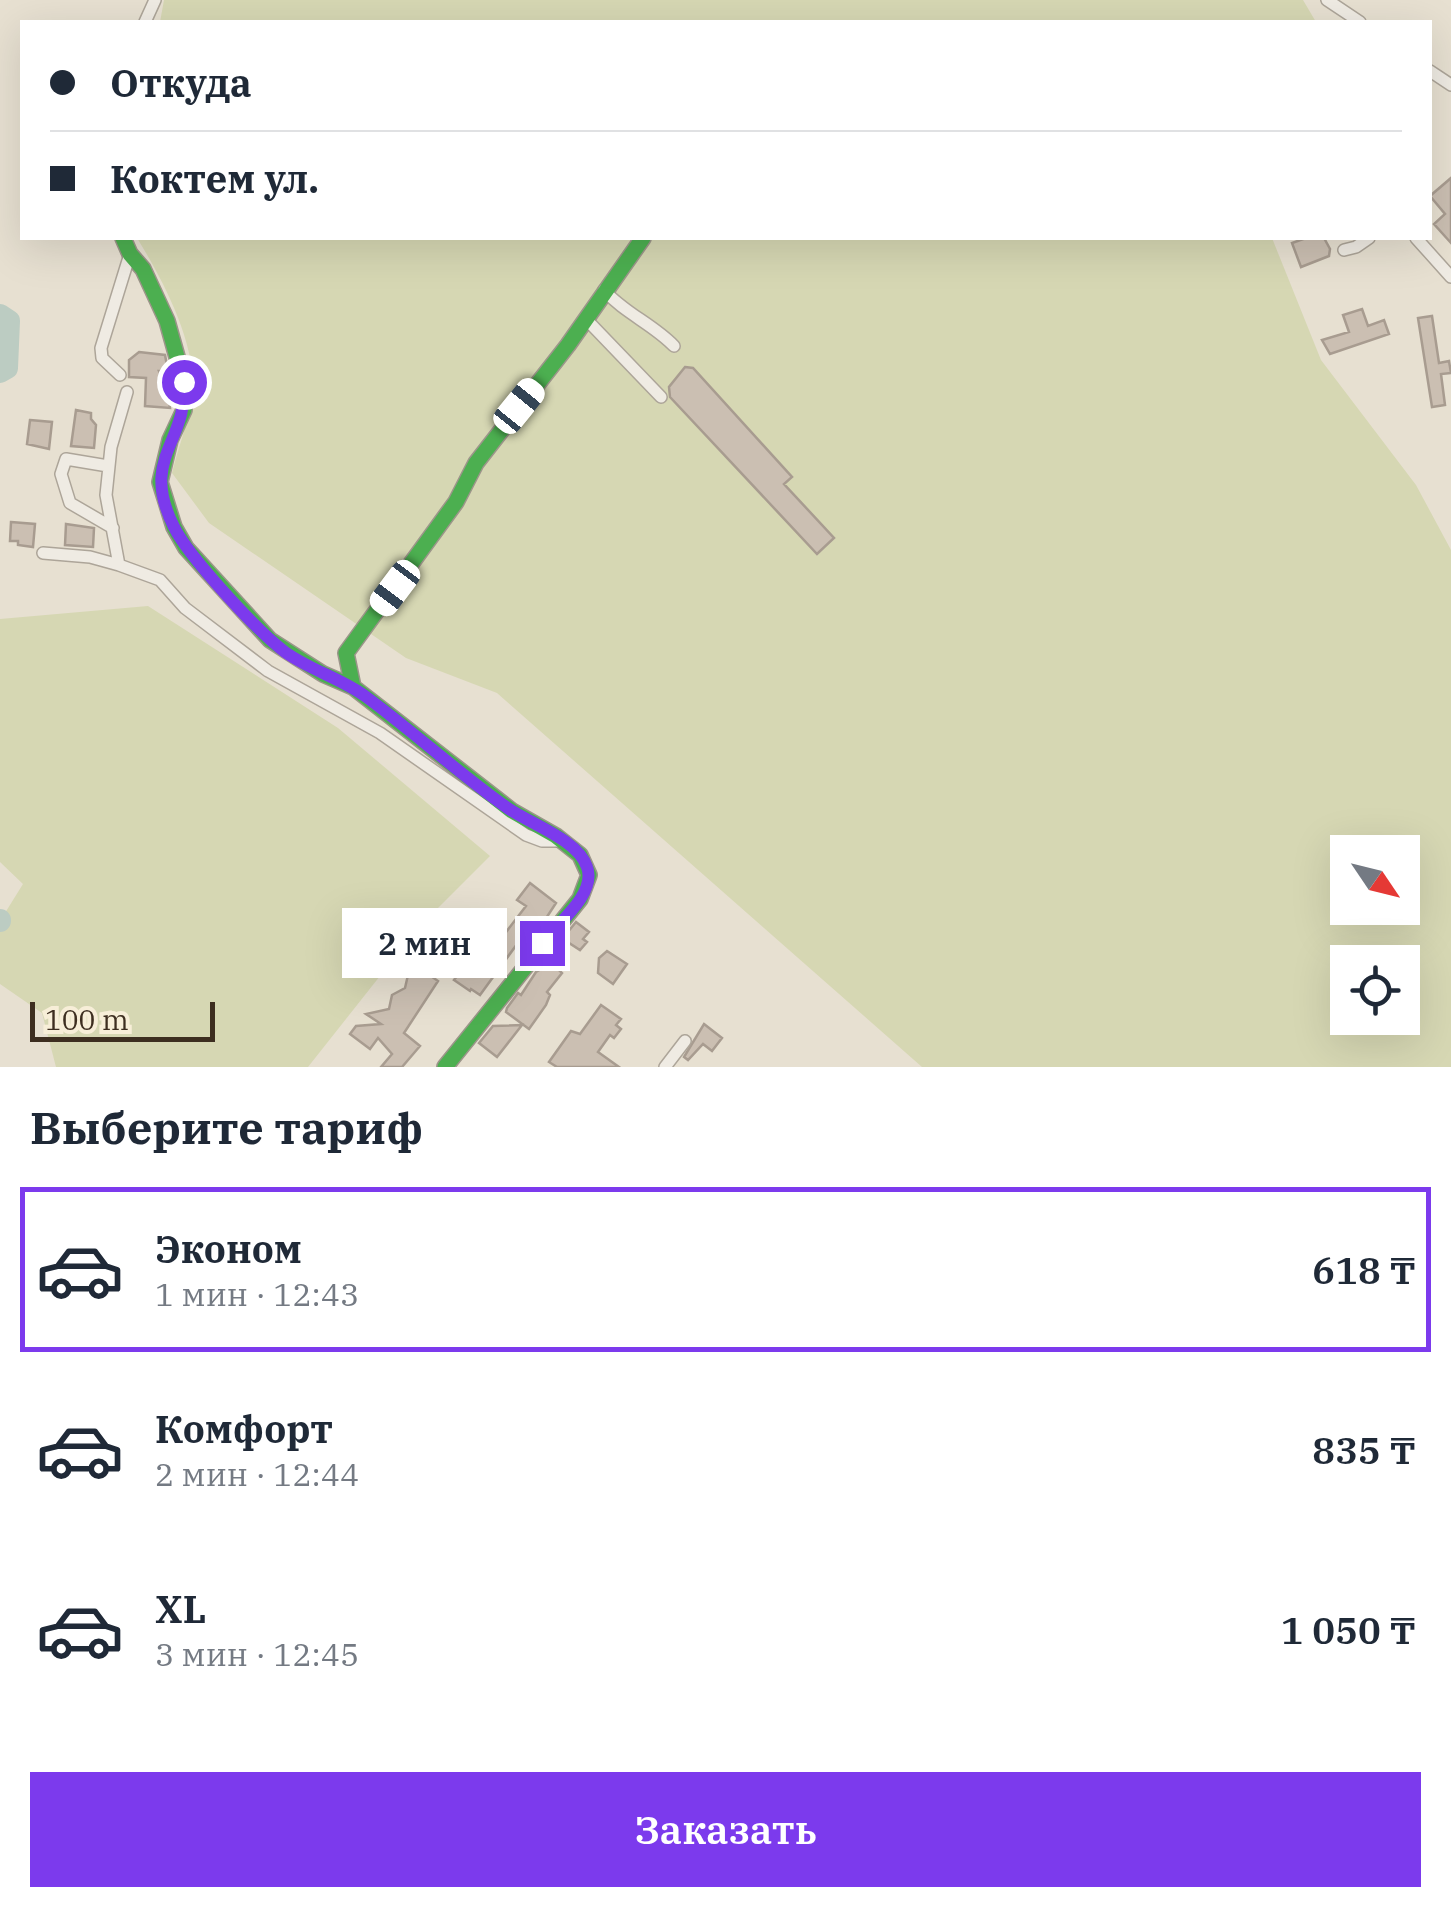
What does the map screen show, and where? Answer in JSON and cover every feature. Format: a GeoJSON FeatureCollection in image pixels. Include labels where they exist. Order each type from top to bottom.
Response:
{"type":"FeatureCollection","features":[{"type":"Feature","properties":{"kind":"street"},"geometry":{"type":"LineString","coordinates":[[1327,0],[1357,20]]}},
{"type":"Feature","properties":{"kind":"street"},"geometry":{"type":"LineString","coordinates":[[124,240],[143,269],[167,321],[184,382],[184,410],[170,440],[160,482],[174,527],[186,548],[270,640],[311,668],[353,687],[512,811],[563,841],[587,865],[585,890],[576,904],[445,1067]]}},
{"type":"Feature","properties":{"kind":"street"},"geometry":{"type":"LineString","coordinates":[[353,687],[346,653],[448,514],[476,462],[642,240]]}},
{"type":"Feature","properties":{"kind":"street"},"geometry":{"type":"LineString","coordinates":[[1344,250],[1367,240]]}},
{"type":"Feature","properties":{"kind":"street"},"geometry":{"type":"LineString","coordinates":[[1418,240],[1451,277]]}},
{"type":"Feature","properties":{"kind":"street"},"geometry":{"type":"LineString","coordinates":[[120,375],[102,358],[101,348],[130,254]]}},
{"type":"Feature","properties":{"kind":"street"},"geometry":{"type":"LineString","coordinates":[[604,290],[614,302],[650,324],[674,346]]}},
{"type":"Feature","properties":{"kind":"street"},"geometry":{"type":"LineString","coordinates":[[586,319],[661,396]]}},
{"type":"Feature","properties":{"kind":"street"},"geometry":{"type":"LineString","coordinates":[[119,565],[106,508],[108,466],[128,392]]}},
{"type":"Feature","properties":{"kind":"street"},"geometry":{"type":"LineString","coordinates":[[108,466],[66,459],[61,474],[70,503],[112,528]]}},
{"type":"Feature","properties":{"kind":"street"},"geometry":{"type":"LineString","coordinates":[[43,553],[90,557],[160,580],[185,608],[268,670],[380,732],[526,835],[542,842],[563,841]]}},
{"type":"Feature","properties":{"kind":"street"},"geometry":{"type":"LineString","coordinates":[[665,1067],[685,1041]]}},
{"type":"Feature","properties":{"kind":"green space"},"geometry":{"type":"Polygon","coordinates":[[[164,0],[1303,0],[1315,20],[160,20],[164,0]]]}},
{"type":"Feature","properties":{"kind":"green space"},"geometry":{"type":"Polygon","coordinates":[[[138,240],[1273,240],[1321,360],[1416,485],[1451,550],[1451,1067],[922,1067],[497,693],[406,658],[209,523],[172,473],[192,398],[193,378],[177,315],[138,240]]]}},
{"type":"Feature","properties":{"kind":"green space"},"geometry":{"type":"Polygon","coordinates":[[[148,606],[338,728],[490,856],[418,928],[308,1067],[56,1067],[42,1013],[0,984],[0,921],[23,884],[0,862],[0,619],[148,606]]]}},
{"type":"Feature","properties":{"kind":"building"},"geometry":{"type":"Polygon","coordinates":[[[1451,178],[1451,243],[1434,224],[1445,214],[1432,194],[1451,178]]]}},
{"type":"Feature","properties":{"kind":"building"},"geometry":{"type":"Polygon","coordinates":[[[1325,240],[1329,256],[1301,267],[1292,243],[1325,240]]]}},
{"type":"Feature","properties":{"kind":"building"},"geometry":{"type":"Polygon","coordinates":[[[1362,309],[1368,326],[1384,320],[1389,334],[1330,354],[1322,340],[1349,332],[1343,315],[1362,309]]]}},
{"type":"Feature","properties":{"kind":"building"},"geometry":{"type":"Polygon","coordinates":[[[1432,316],[1439,363],[1449,361],[1451,373],[1441,374],[1445,405],[1432,407],[1418,318],[1432,316]]]}},
{"type":"Feature","properties":{"kind":"building"},"geometry":{"type":"Polygon","coordinates":[[[139,352],[165,355],[168,371],[159,371],[167,387],[170,408],[145,406],[146,378],[129,377],[129,360],[139,352]]]}},
{"type":"Feature","properties":{"kind":"building"},"geometry":{"type":"Polygon","coordinates":[[[685,367],[693,368],[792,477],[784,484],[834,538],[817,554],[670,397],[669,387],[685,367]]]}},
{"type":"Feature","properties":{"kind":"building"},"geometry":{"type":"Polygon","coordinates":[[[76,410],[91,413],[96,425],[94,448],[71,446],[76,410]]]}},
{"type":"Feature","properties":{"kind":"building"},"geometry":{"type":"Polygon","coordinates":[[[30,420],[52,422],[49,449],[27,444],[30,420]]]}},
{"type":"Feature","properties":{"kind":"building"},"geometry":{"type":"Polygon","coordinates":[[[11,522],[35,524],[33,547],[10,541],[11,522]]]}},
{"type":"Feature","properties":{"kind":"building"},"geometry":{"type":"Polygon","coordinates":[[[66,524],[94,528],[93,547],[65,545],[66,524]]]}},
{"type":"Feature","properties":{"kind":"building"},"geometry":{"type":"Polygon","coordinates":[[[530,883],[556,903],[528,946],[520,940],[480,995],[470,991],[454,980],[478,954],[483,939],[500,940],[526,906],[517,900],[530,883]]]}},
{"type":"Feature","properties":{"kind":"building"},"geometry":{"type":"Polygon","coordinates":[[[576,922],[589,932],[583,939],[587,942],[580,950],[569,943],[553,964],[562,973],[547,992],[550,995],[546,1005],[529,1029],[506,1012],[507,1008],[543,968],[540,966],[576,922]]]}},
{"type":"Feature","properties":{"kind":"building"},"geometry":{"type":"Polygon","coordinates":[[[607,951],[627,964],[613,984],[598,973],[599,958],[607,951]]]}},
{"type":"Feature","properties":{"kind":"building"},"geometry":{"type":"Polygon","coordinates":[[[411,962],[438,981],[404,1033],[420,1046],[402,1067],[381,1067],[392,1054],[378,1038],[370,1049],[350,1034],[356,1026],[381,1024],[366,1014],[389,1009],[392,995],[405,988],[411,962]]]}},
{"type":"Feature","properties":{"kind":"building"},"geometry":{"type":"Polygon","coordinates":[[[601,1005],[621,1019],[616,1025],[621,1029],[614,1038],[610,1035],[598,1052],[619,1067],[557,1067],[549,1062],[571,1031],[580,1034],[601,1005]]]}},
{"type":"Feature","properties":{"kind":"building"},"geometry":{"type":"Polygon","coordinates":[[[704,1024],[722,1038],[712,1051],[703,1044],[688,1060],[684,1057],[704,1024]]]}},
{"type":"Feature","properties":{"kind":"building"},"geometry":{"type":"Polygon","coordinates":[[[522,1025],[497,1057],[479,1043],[493,1026],[522,1025]]]}},
{"type":"Feature","properties":{"kind":"waterway"},"geometry":{"type":"LineString","coordinates":[[0,315],[9,321],[7,368],[0,372]]}},
{"type":"Feature","properties":{"kind":"traffic: fast"},"geometry":{"type":"LineString","coordinates":[[124,240],[143,269],[167,321],[184,382],[184,410],[170,440],[160,482],[174,527],[186,548],[270,640],[323,674],[353,687],[512,811],[556,836],[580,855],[589,875],[580,899],[445,1067]]}},
{"type":"Feature","properties":{"kind":"traffic: fast"},"geometry":{"type":"LineString","coordinates":[[353,687],[346,653],[456,502],[476,463],[568,345],[642,240]]}},
{"type":"Feature","properties":{"kind":"route"},"geometry":{"type":"LineString","coordinates":[[184,382],[184,410],[170,440],[160,482],[166,509],[186,548],[287,654],[353,687],[512,811],[580,855],[589,875],[585,890],[542,943]]}}]}
